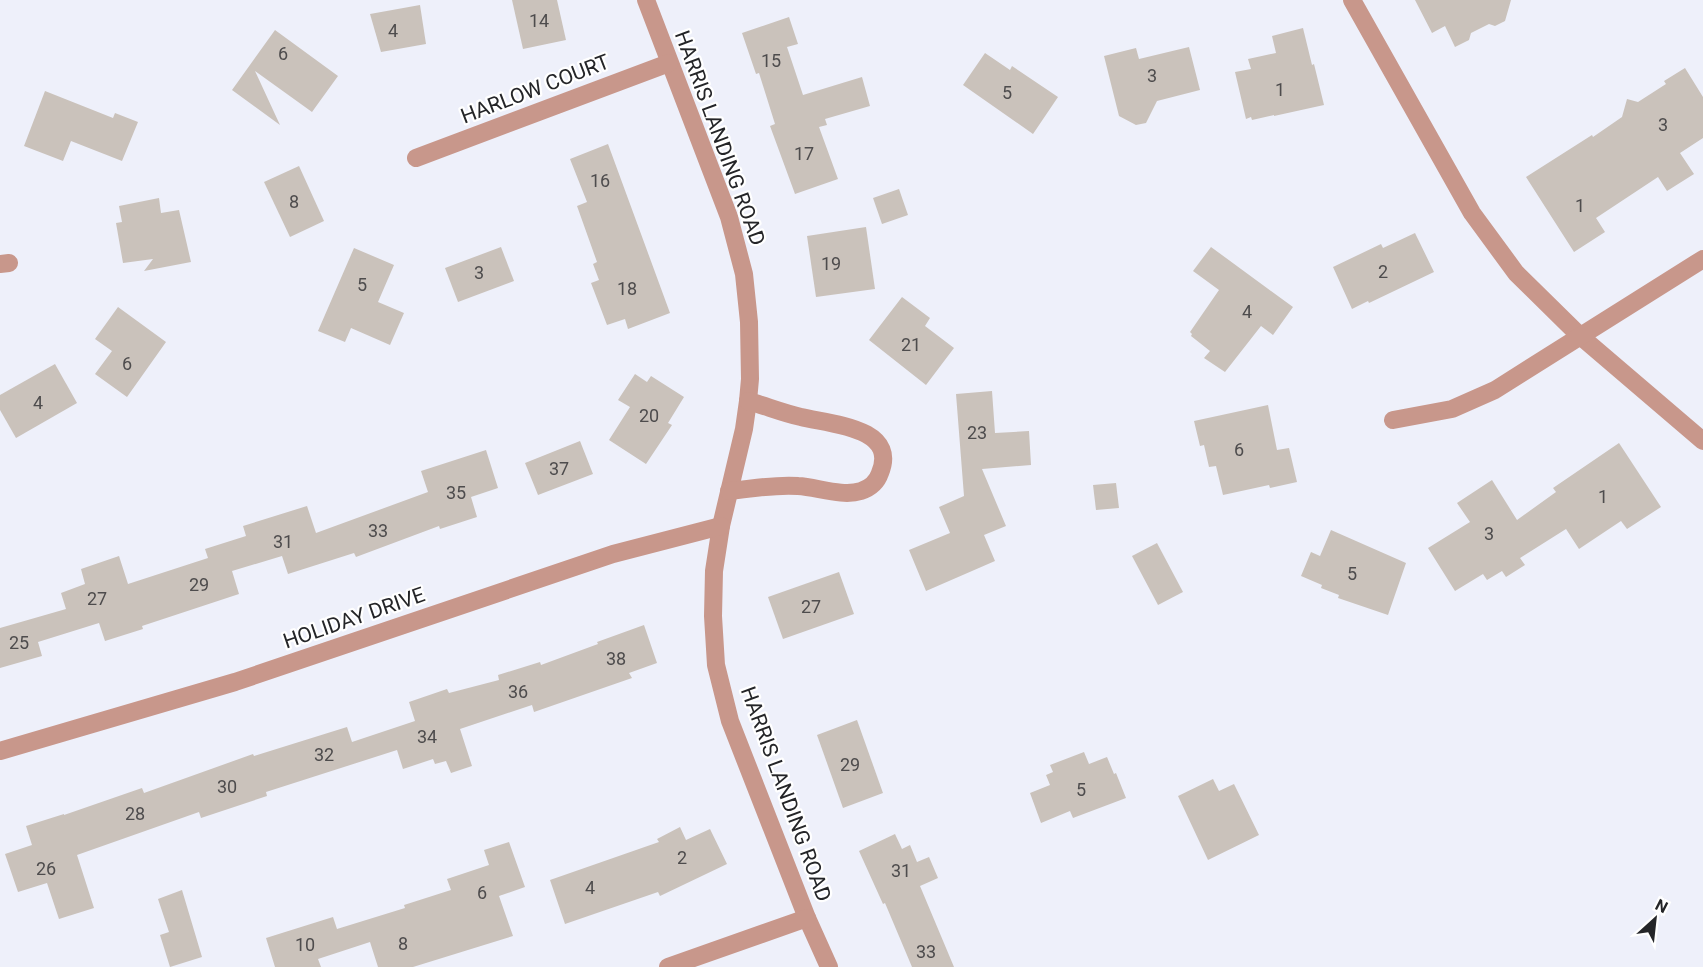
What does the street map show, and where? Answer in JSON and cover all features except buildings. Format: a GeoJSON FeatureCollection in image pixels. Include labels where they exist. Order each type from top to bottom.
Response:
{"type":"FeatureCollection","features":[{"type":"Feature","properties":{"kind":"street","name":"HARRIS LANDING ROAD"},"geometry":{"type":"LineString","coordinates":[[646,0],[729,217],[744,274],[749,322],[750,379],[744,429],[721,526],[714,571],[712,616],[716,665],[730,721],[807,918],[829,967]]}},
{"type":"Feature","properties":{"kind":"street"},"geometry":{"type":"LineString","coordinates":[[1352,0],[1472,213],[1516,273],[1579,335],[1703,441]]}},
{"type":"Feature","properties":{"kind":"street","name":"HARLOW COURT"},"geometry":{"type":"LineString","coordinates":[[416,158],[669,63]]}},
{"type":"Feature","properties":{"kind":"street"},"geometry":{"type":"LineString","coordinates":[[1393,420],[1452,410],[1495,390],[1703,259]]}},
{"type":"Feature","properties":{"kind":"street"},"geometry":{"type":"LineString","coordinates":[[729,491],[799,486],[850,493],[872,486],[883,466],[883,454],[876,441],[865,433],[848,426],[801,417],[748,401]]}},
{"type":"Feature","properties":{"kind":"street","name":"HOLIDAY DRIVE"},"geometry":{"type":"LineString","coordinates":[[0,751],[235,682],[613,554],[721,526]]}},
{"type":"Feature","properties":{"kind":"street"},"geometry":{"type":"LineString","coordinates":[[668,967],[807,918]]}}]}
